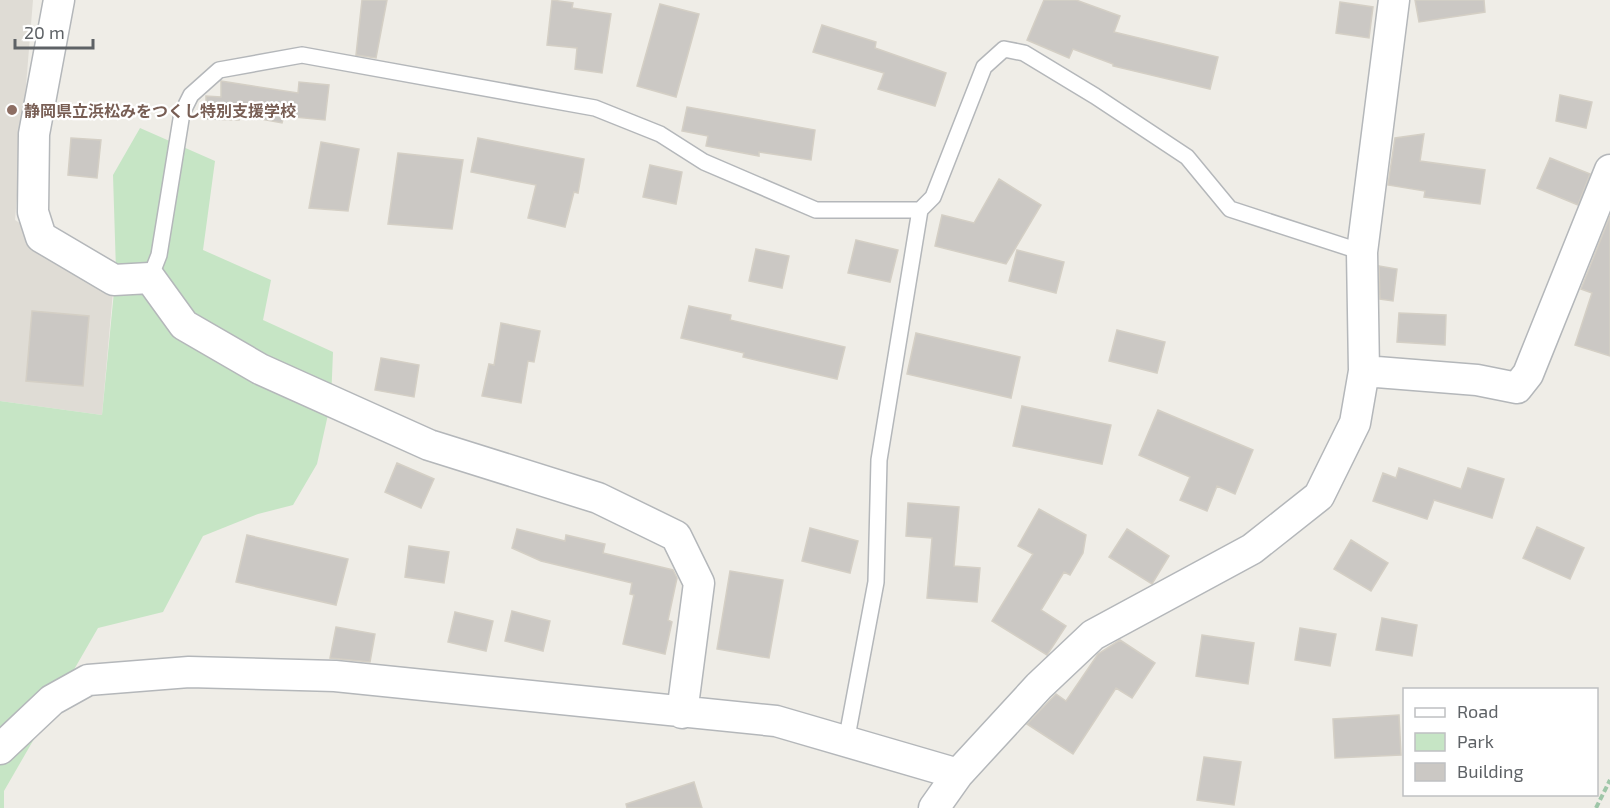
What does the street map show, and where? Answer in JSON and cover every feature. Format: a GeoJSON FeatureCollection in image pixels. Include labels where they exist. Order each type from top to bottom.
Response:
{"type":"FeatureCollection","features":[{"type":"Feature","properties":{"kind":"street"},"geometry":{"type":"LineString","coordinates":[[59,0],[34,134],[33,212],[42,237],[114,280],[150,278],[184,325],[260,369],[429,446],[598,498],[676,536],[699,583],[682,713]]}},
{"type":"Feature","properties":{"kind":"street"},"geometry":{"type":"LineString","coordinates":[[934,808],[958,774],[1039,686],[1093,635],[1252,549],[1319,496],[1355,423],[1364,371],[1362,252],[1394,0]]}},
{"type":"Feature","properties":{"kind":"street"},"geometry":{"type":"LineString","coordinates":[[1364,371],[1477,380],[1516,388],[1528,374],[1610,170]]}},
{"type":"Feature","properties":{"kind":"street"},"geometry":{"type":"LineString","coordinates":[[0,749],[52,700],[88,680],[189,672],[335,676],[776,721],[958,774]]}},
{"type":"Feature","properties":{"kind":"lane"},"geometry":{"type":"LineString","coordinates":[[846,742],[876,582],[879,460],[920,210],[933,197],[984,67],[1004,49],[1024,53],[1095,96],[1187,157],[1230,209],[1362,252]]}},
{"type":"Feature","properties":{"kind":"lane"},"geometry":{"type":"LineString","coordinates":[[150,278],[159,255],[182,113],[191,95],[219,70],[302,55],[595,108],[660,134],[704,162],[816,210],[920,210]]}},
{"type":"Feature","properties":{"kind":"path"},"geometry":{"type":"LineString","coordinates":[[1596,808],[1610,780]]}},
{"type":"Feature","properties":{"kind":"shaded area","name":"静岡県立浜松みをつくし特別支援学校"},"geometry":{"type":"Polygon","coordinates":[[[0,0],[33,0],[15,220],[114,280],[102,415],[0,401],[0,0]]]}},
{"type":"Feature","properties":{"kind":"green space"},"geometry":{"type":"Polygon","coordinates":[[[140,128],[215,161],[203,250],[271,280],[263,320],[333,352],[331,401],[317,464],[293,505],[258,514],[203,536],[163,612],[98,628],[4,791],[4,808],[0,808],[0,401],[102,415],[116,271],[113,175],[140,128]]]}},
{"type":"Feature","properties":{"kind":"building"},"geometry":{"type":"Polygon","coordinates":[[[362,0],[387,0],[376,58],[356,55],[362,0]]]}},
{"type":"Feature","properties":{"kind":"building"},"geometry":{"type":"Polygon","coordinates":[[[552,0],[573,3],[572,8],[611,14],[602,73],[575,69],[577,48],[547,45],[552,0]]]}},
{"type":"Feature","properties":{"kind":"building"},"geometry":{"type":"Polygon","coordinates":[[[1044,0],[1076,0],[1120,16],[1114,32],[1218,57],[1210,89],[1113,66],[1113,64],[1073,49],[1069,58],[1027,40],[1044,0]]]}},
{"type":"Feature","properties":{"kind":"building"},"geometry":{"type":"Polygon","coordinates":[[[1415,0],[1484,0],[1485,12],[1419,22],[1415,0]]]}},
{"type":"Feature","properties":{"kind":"building"},"geometry":{"type":"Polygon","coordinates":[[[1340,2],[1373,7],[1369,38],[1336,33],[1340,2]]]}},
{"type":"Feature","properties":{"kind":"building"},"geometry":{"type":"Polygon","coordinates":[[[660,4],[699,14],[676,97],[637,86],[660,4]]]}},
{"type":"Feature","properties":{"kind":"building"},"geometry":{"type":"Polygon","coordinates":[[[822,25],[876,42],[875,48],[946,73],[935,106],[878,89],[884,73],[813,52],[822,25]]]}},
{"type":"Feature","properties":{"kind":"building"},"geometry":{"type":"Polygon","coordinates":[[[221,81],[298,93],[299,82],[329,85],[325,120],[284,116],[282,123],[240,115],[239,120],[206,119],[206,96],[221,97],[221,81]]]}},
{"type":"Feature","properties":{"kind":"building"},"geometry":{"type":"Polygon","coordinates":[[[1560,95],[1592,102],[1586,128],[1556,121],[1560,95]]]}},
{"type":"Feature","properties":{"kind":"building"},"geometry":{"type":"Polygon","coordinates":[[[687,107],[815,130],[811,160],[759,152],[759,156],[706,146],[708,136],[682,131],[687,107]]]}},
{"type":"Feature","properties":{"kind":"building"},"geometry":{"type":"Polygon","coordinates":[[[1424,134],[1420,161],[1485,170],[1480,204],[1424,197],[1425,191],[1388,185],[1395,138],[1424,134]]]}},
{"type":"Feature","properties":{"kind":"building"},"geometry":{"type":"Polygon","coordinates":[[[71,138],[101,140],[97,178],[68,175],[71,138]]]}},
{"type":"Feature","properties":{"kind":"building"},"geometry":{"type":"Polygon","coordinates":[[[478,138],[584,159],[578,193],[574,192],[565,227],[528,218],[536,185],[471,172],[478,138]]]}},
{"type":"Feature","properties":{"kind":"building"},"geometry":{"type":"Polygon","coordinates":[[[321,142],[359,149],[348,211],[309,208],[321,142]]]}},
{"type":"Feature","properties":{"kind":"building"},"geometry":{"type":"Polygon","coordinates":[[[398,153],[463,160],[452,229],[388,224],[398,153]]]}},
{"type":"Feature","properties":{"kind":"building"},"geometry":{"type":"Polygon","coordinates":[[[1550,158],[1590,174],[1578,205],[1537,188],[1550,158]]]}},
{"type":"Feature","properties":{"kind":"building"},"geometry":{"type":"Polygon","coordinates":[[[650,165],[682,172],[676,204],[643,197],[650,165]]]}},
{"type":"Feature","properties":{"kind":"building"},"geometry":{"type":"Polygon","coordinates":[[[999,179],[1041,205],[1006,264],[935,246],[942,215],[974,223],[999,179]]]}},
{"type":"Feature","properties":{"kind":"building"},"geometry":{"type":"Polygon","coordinates":[[[1610,216],[1610,356],[1575,345],[1592,293],[1581,289],[1610,216]]]}},
{"type":"Feature","properties":{"kind":"building"},"geometry":{"type":"Polygon","coordinates":[[[856,240],[898,250],[890,282],[848,273],[856,240]]]}},
{"type":"Feature","properties":{"kind":"building"},"geometry":{"type":"Polygon","coordinates":[[[756,249],[789,256],[782,288],[749,281],[756,249]]]}},
{"type":"Feature","properties":{"kind":"building"},"geometry":{"type":"Polygon","coordinates":[[[1017,250],[1064,262],[1056,293],[1009,281],[1017,250]]]}},
{"type":"Feature","properties":{"kind":"building"},"geometry":{"type":"Polygon","coordinates":[[[1379,266],[1397,269],[1393,301],[1380,299],[1379,266]]]}},
{"type":"Feature","properties":{"kind":"building"},"geometry":{"type":"Polygon","coordinates":[[[689,306],[731,315],[730,320],[845,347],[837,379],[743,357],[744,353],[681,338],[689,306]]]}},
{"type":"Feature","properties":{"kind":"building"},"geometry":{"type":"Polygon","coordinates":[[[32,311],[89,316],[83,386],[26,381],[32,311]]]}},
{"type":"Feature","properties":{"kind":"building"},"geometry":{"type":"Polygon","coordinates":[[[1399,313],[1446,315],[1445,345],[1397,342],[1399,313]]]}},
{"type":"Feature","properties":{"kind":"building"},"geometry":{"type":"Polygon","coordinates":[[[501,323],[540,331],[534,362],[528,361],[521,403],[482,396],[489,364],[494,365],[501,323]]]}},
{"type":"Feature","properties":{"kind":"building"},"geometry":{"type":"Polygon","coordinates":[[[1117,330],[1165,342],[1157,373],[1109,361],[1117,330]]]}},
{"type":"Feature","properties":{"kind":"building"},"geometry":{"type":"Polygon","coordinates":[[[916,333],[1020,357],[1011,398],[907,374],[916,333]]]}},
{"type":"Feature","properties":{"kind":"building"},"geometry":{"type":"Polygon","coordinates":[[[381,358],[419,365],[414,397],[375,390],[381,358]]]}},
{"type":"Feature","properties":{"kind":"building"},"geometry":{"type":"Polygon","coordinates":[[[1022,406],[1111,425],[1102,464],[1013,446],[1022,406]]]}},
{"type":"Feature","properties":{"kind":"building"},"geometry":{"type":"Polygon","coordinates":[[[1158,410],[1253,450],[1235,494],[1217,486],[1207,511],[1180,500],[1190,477],[1139,455],[1158,410]]]}},
{"type":"Feature","properties":{"kind":"building"},"geometry":{"type":"Polygon","coordinates":[[[397,463],[434,479],[421,508],[385,492],[397,463]]]}},
{"type":"Feature","properties":{"kind":"building"},"geometry":{"type":"Polygon","coordinates":[[[1399,468],[1461,489],[1468,468],[1504,479],[1492,518],[1434,500],[1427,519],[1373,501],[1383,473],[1396,478],[1399,468]]]}},
{"type":"Feature","properties":{"kind":"building"},"geometry":{"type":"Polygon","coordinates":[[[908,503],[959,507],[954,566],[980,568],[977,602],[927,598],[932,538],[906,536],[908,503]]]}},
{"type":"Feature","properties":{"kind":"building"},"geometry":{"type":"Polygon","coordinates":[[[1039,509],[1086,535],[1083,553],[1070,575],[1064,572],[1041,610],[1066,626],[1047,655],[992,621],[1033,554],[1018,546],[1039,509]]]}},
{"type":"Feature","properties":{"kind":"building"},"geometry":{"type":"Polygon","coordinates":[[[1537,527],[1584,548],[1570,579],[1523,558],[1537,527]]]}},
{"type":"Feature","properties":{"kind":"building"},"geometry":{"type":"Polygon","coordinates":[[[810,528],[858,541],[850,573],[802,561],[810,528]]]}},
{"type":"Feature","properties":{"kind":"building"},"geometry":{"type":"Polygon","coordinates":[[[517,529],[565,541],[566,535],[605,544],[603,553],[673,570],[677,578],[668,620],[672,622],[665,654],[623,644],[634,595],[630,594],[632,583],[541,561],[512,548],[517,529]]]}},
{"type":"Feature","properties":{"kind":"building"},"geometry":{"type":"Polygon","coordinates":[[[1127,529],[1169,556],[1152,584],[1109,557],[1127,529]]]}},
{"type":"Feature","properties":{"kind":"building"},"geometry":{"type":"Polygon","coordinates":[[[247,535],[348,559],[336,605],[236,582],[247,535]]]}},
{"type":"Feature","properties":{"kind":"building"},"geometry":{"type":"Polygon","coordinates":[[[1351,540],[1388,563],[1371,591],[1334,569],[1351,540]]]}},
{"type":"Feature","properties":{"kind":"building"},"geometry":{"type":"Polygon","coordinates":[[[409,546],[449,552],[444,583],[405,577],[409,546]]]}},
{"type":"Feature","properties":{"kind":"building"},"geometry":{"type":"Polygon","coordinates":[[[730,571],[783,580],[769,658],[717,649],[730,571]]]}},
{"type":"Feature","properties":{"kind":"building"},"geometry":{"type":"Polygon","coordinates":[[[512,611],[550,621],[543,651],[505,641],[512,611]]]}},
{"type":"Feature","properties":{"kind":"building"},"geometry":{"type":"Polygon","coordinates":[[[455,612],[493,621],[486,651],[448,642],[455,612]]]}},
{"type":"Feature","properties":{"kind":"building"},"geometry":{"type":"Polygon","coordinates":[[[1382,618],[1417,625],[1412,656],[1376,650],[1382,618]]]}},
{"type":"Feature","properties":{"kind":"building"},"geometry":{"type":"Polygon","coordinates":[[[336,627],[375,634],[370,662],[330,658],[336,627]]]}},
{"type":"Feature","properties":{"kind":"building"},"geometry":{"type":"Polygon","coordinates":[[[1300,628],[1336,634],[1330,666],[1295,660],[1300,628]]]}},
{"type":"Feature","properties":{"kind":"building"},"geometry":{"type":"Polygon","coordinates":[[[1202,635],[1254,643],[1248,684],[1196,676],[1202,635]]]}},
{"type":"Feature","properties":{"kind":"building"},"geometry":{"type":"Polygon","coordinates":[[[1120,640],[1155,663],[1132,698],[1116,688],[1073,754],[1027,724],[1056,694],[1066,701],[1098,654],[1120,640]]]}},
{"type":"Feature","properties":{"kind":"building"},"geometry":{"type":"Polygon","coordinates":[[[1399,715],[1401,755],[1335,758],[1333,719],[1399,715]]]}},
{"type":"Feature","properties":{"kind":"building"},"geometry":{"type":"Polygon","coordinates":[[[1204,757],[1241,762],[1234,805],[1197,800],[1204,757]]]}},
{"type":"Feature","properties":{"kind":"building"},"geometry":{"type":"Polygon","coordinates":[[[694,782],[702,808],[627,808],[626,804],[694,782]]]}},
{"type":"Feature","properties":{"kind":"place","name":"静岡県立浜松みをつくし特別支援学校"},"geometry":{"type":"Point","coordinates":[12,110]}}]}
